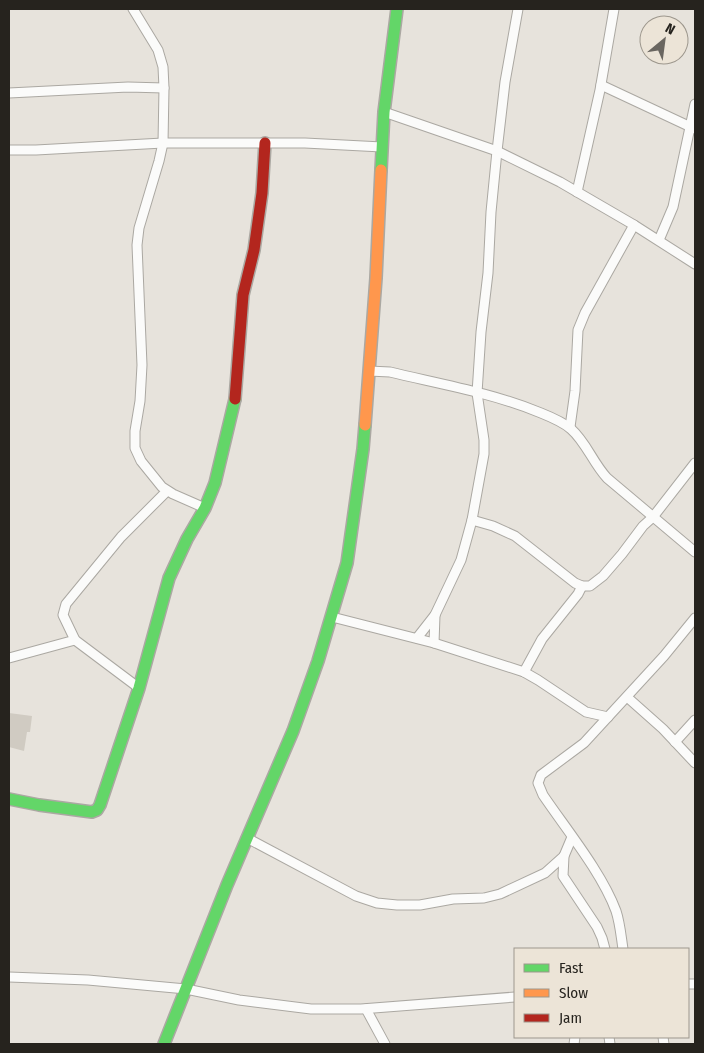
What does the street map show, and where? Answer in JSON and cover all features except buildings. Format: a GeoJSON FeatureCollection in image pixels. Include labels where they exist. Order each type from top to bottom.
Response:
{"type":"FeatureCollection","features":[{"type":"Feature","properties":{"kind":"street"},"geometry":{"type":"LineString","coordinates":[[133,9],[158,50],[163,67],[164,88],[163,143],[136,245],[142,365],[140,401],[135,431],[136,448],[140,461],[167,491],[205,508]]}},
{"type":"Feature","properties":{"kind":"street"},"geometry":{"type":"LineString","coordinates":[[164,1044],[292,731],[318,661],[347,563],[363,449],[376,278],[384,112],[397,9]]}},
{"type":"Feature","properties":{"kind":"street"},"geometry":{"type":"LineString","coordinates":[[417,638],[435,615],[461,560],[472,520],[484,454],[484,440],[477,392],[481,332],[488,273],[497,151],[505,82],[518,9]]}},
{"type":"Feature","properties":{"kind":"street"},"geometry":{"type":"LineString","coordinates":[[577,192],[601,85],[614,9]]}},
{"type":"Feature","properties":{"kind":"street"},"geometry":{"type":"LineString","coordinates":[[601,85],[692,127]]}},
{"type":"Feature","properties":{"kind":"street"},"geometry":{"type":"LineString","coordinates":[[9,93],[128,87],[164,88]]}},
{"type":"Feature","properties":{"kind":"street"},"geometry":{"type":"LineString","coordinates":[[659,240],[673,207],[692,127],[695,104]]}},
{"type":"Feature","properties":{"kind":"street"},"geometry":{"type":"LineString","coordinates":[[384,112],[497,151],[577,192],[659,240],[695,264]]}},
{"type":"Feature","properties":{"kind":"street"},"geometry":{"type":"LineString","coordinates":[[9,150],[163,143],[304,143],[382,147]]}},
{"type":"Feature","properties":{"kind":"street"},"geometry":{"type":"LineString","coordinates":[[9,799],[92,812],[97,810],[100,805],[139,688],[169,578],[187,539],[205,508],[215,483],[233,413],[238,378],[243,295],[254,250],[262,193],[265,143]]}},
{"type":"Feature","properties":{"kind":"street"},"geometry":{"type":"LineString","coordinates":[[570,427],[575,391],[578,330],[585,313],[634,225]]}},
{"type":"Feature","properties":{"kind":"street"},"geometry":{"type":"LineString","coordinates":[[369,371],[390,372],[477,392],[522,405],[570,427],[607,478],[695,552]]}},
{"type":"Feature","properties":{"kind":"street"},"geometry":{"type":"LineString","coordinates":[[472,520],[493,526],[515,536],[575,583],[582,586],[590,586],[603,576],[622,554],[695,464]]}},
{"type":"Feature","properties":{"kind":"street"},"geometry":{"type":"LineString","coordinates":[[139,688],[75,640],[63,616],[66,604],[121,537],[167,491]]}},
{"type":"Feature","properties":{"kind":"street"},"geometry":{"type":"LineString","coordinates":[[524,672],[542,639],[582,586]]}},
{"type":"Feature","properties":{"kind":"street"},"geometry":{"type":"LineString","coordinates":[[434,643],[435,615]]}},
{"type":"Feature","properties":{"kind":"street"},"geometry":{"type":"LineString","coordinates":[[332,617],[417,638],[524,672],[555,690],[586,712],[608,717]]}},
{"type":"Feature","properties":{"kind":"street"},"geometry":{"type":"LineString","coordinates":[[622,948],[619,924],[608,895],[543,795],[538,783],[541,775],[584,743],[664,656],[695,618]]}},
{"type":"Feature","properties":{"kind":"street"},"geometry":{"type":"LineString","coordinates":[[9,658],[75,640]]}},
{"type":"Feature","properties":{"kind":"street"},"geometry":{"type":"LineString","coordinates":[[627,697],[695,763]]}},
{"type":"Feature","properties":{"kind":"street"},"geometry":{"type":"LineString","coordinates":[[586,712],[596,730]]}},
{"type":"Feature","properties":{"kind":"street"},"geometry":{"type":"LineString","coordinates":[[675,742],[695,720]]}},
{"type":"Feature","properties":{"kind":"street"},"geometry":{"type":"LineString","coordinates":[[572,837],[564,856],[564,876],[597,927],[605,948]]}},
{"type":"Feature","properties":{"kind":"street"},"geometry":{"type":"LineString","coordinates":[[247,838],[356,896],[377,903],[397,905],[420,905],[453,899],[484,898],[500,894],[545,873],[564,856]]}},
{"type":"Feature","properties":{"kind":"street"},"geometry":{"type":"LineString","coordinates":[[545,873],[564,876]]}},
{"type":"Feature","properties":{"kind":"street"},"geometry":{"type":"LineString","coordinates":[[9,977],[88,980],[186,989],[279,1006],[311,1009],[366,1009],[514,997]]}},
{"type":"Feature","properties":{"kind":"street"},"geometry":{"type":"LineString","coordinates":[[366,1009],[385,1044]]}},
{"type":"Feature","properties":{"kind":"traffic: fast"},"geometry":{"type":"LineString","coordinates":[[381,170],[384,112],[397,9]]}},
{"type":"Feature","properties":{"kind":"traffic: fast"},"geometry":{"type":"LineString","coordinates":[[9,799],[92,812],[97,810],[100,805],[139,688],[169,578],[187,539],[205,508],[215,483],[235,399]]}},
{"type":"Feature","properties":{"kind":"traffic: fast"},"geometry":{"type":"LineString","coordinates":[[164,1044],[227,885],[293,731],[318,661],[347,563],[365,425]]}},
{"type":"Feature","properties":{"kind":"traffic: slow"},"geometry":{"type":"LineString","coordinates":[[365,425],[376,278],[381,170]]}},
{"type":"Feature","properties":{"kind":"traffic: jam"},"geometry":{"type":"LineString","coordinates":[[235,399],[243,295],[254,250],[262,193],[265,143]]}}]}
